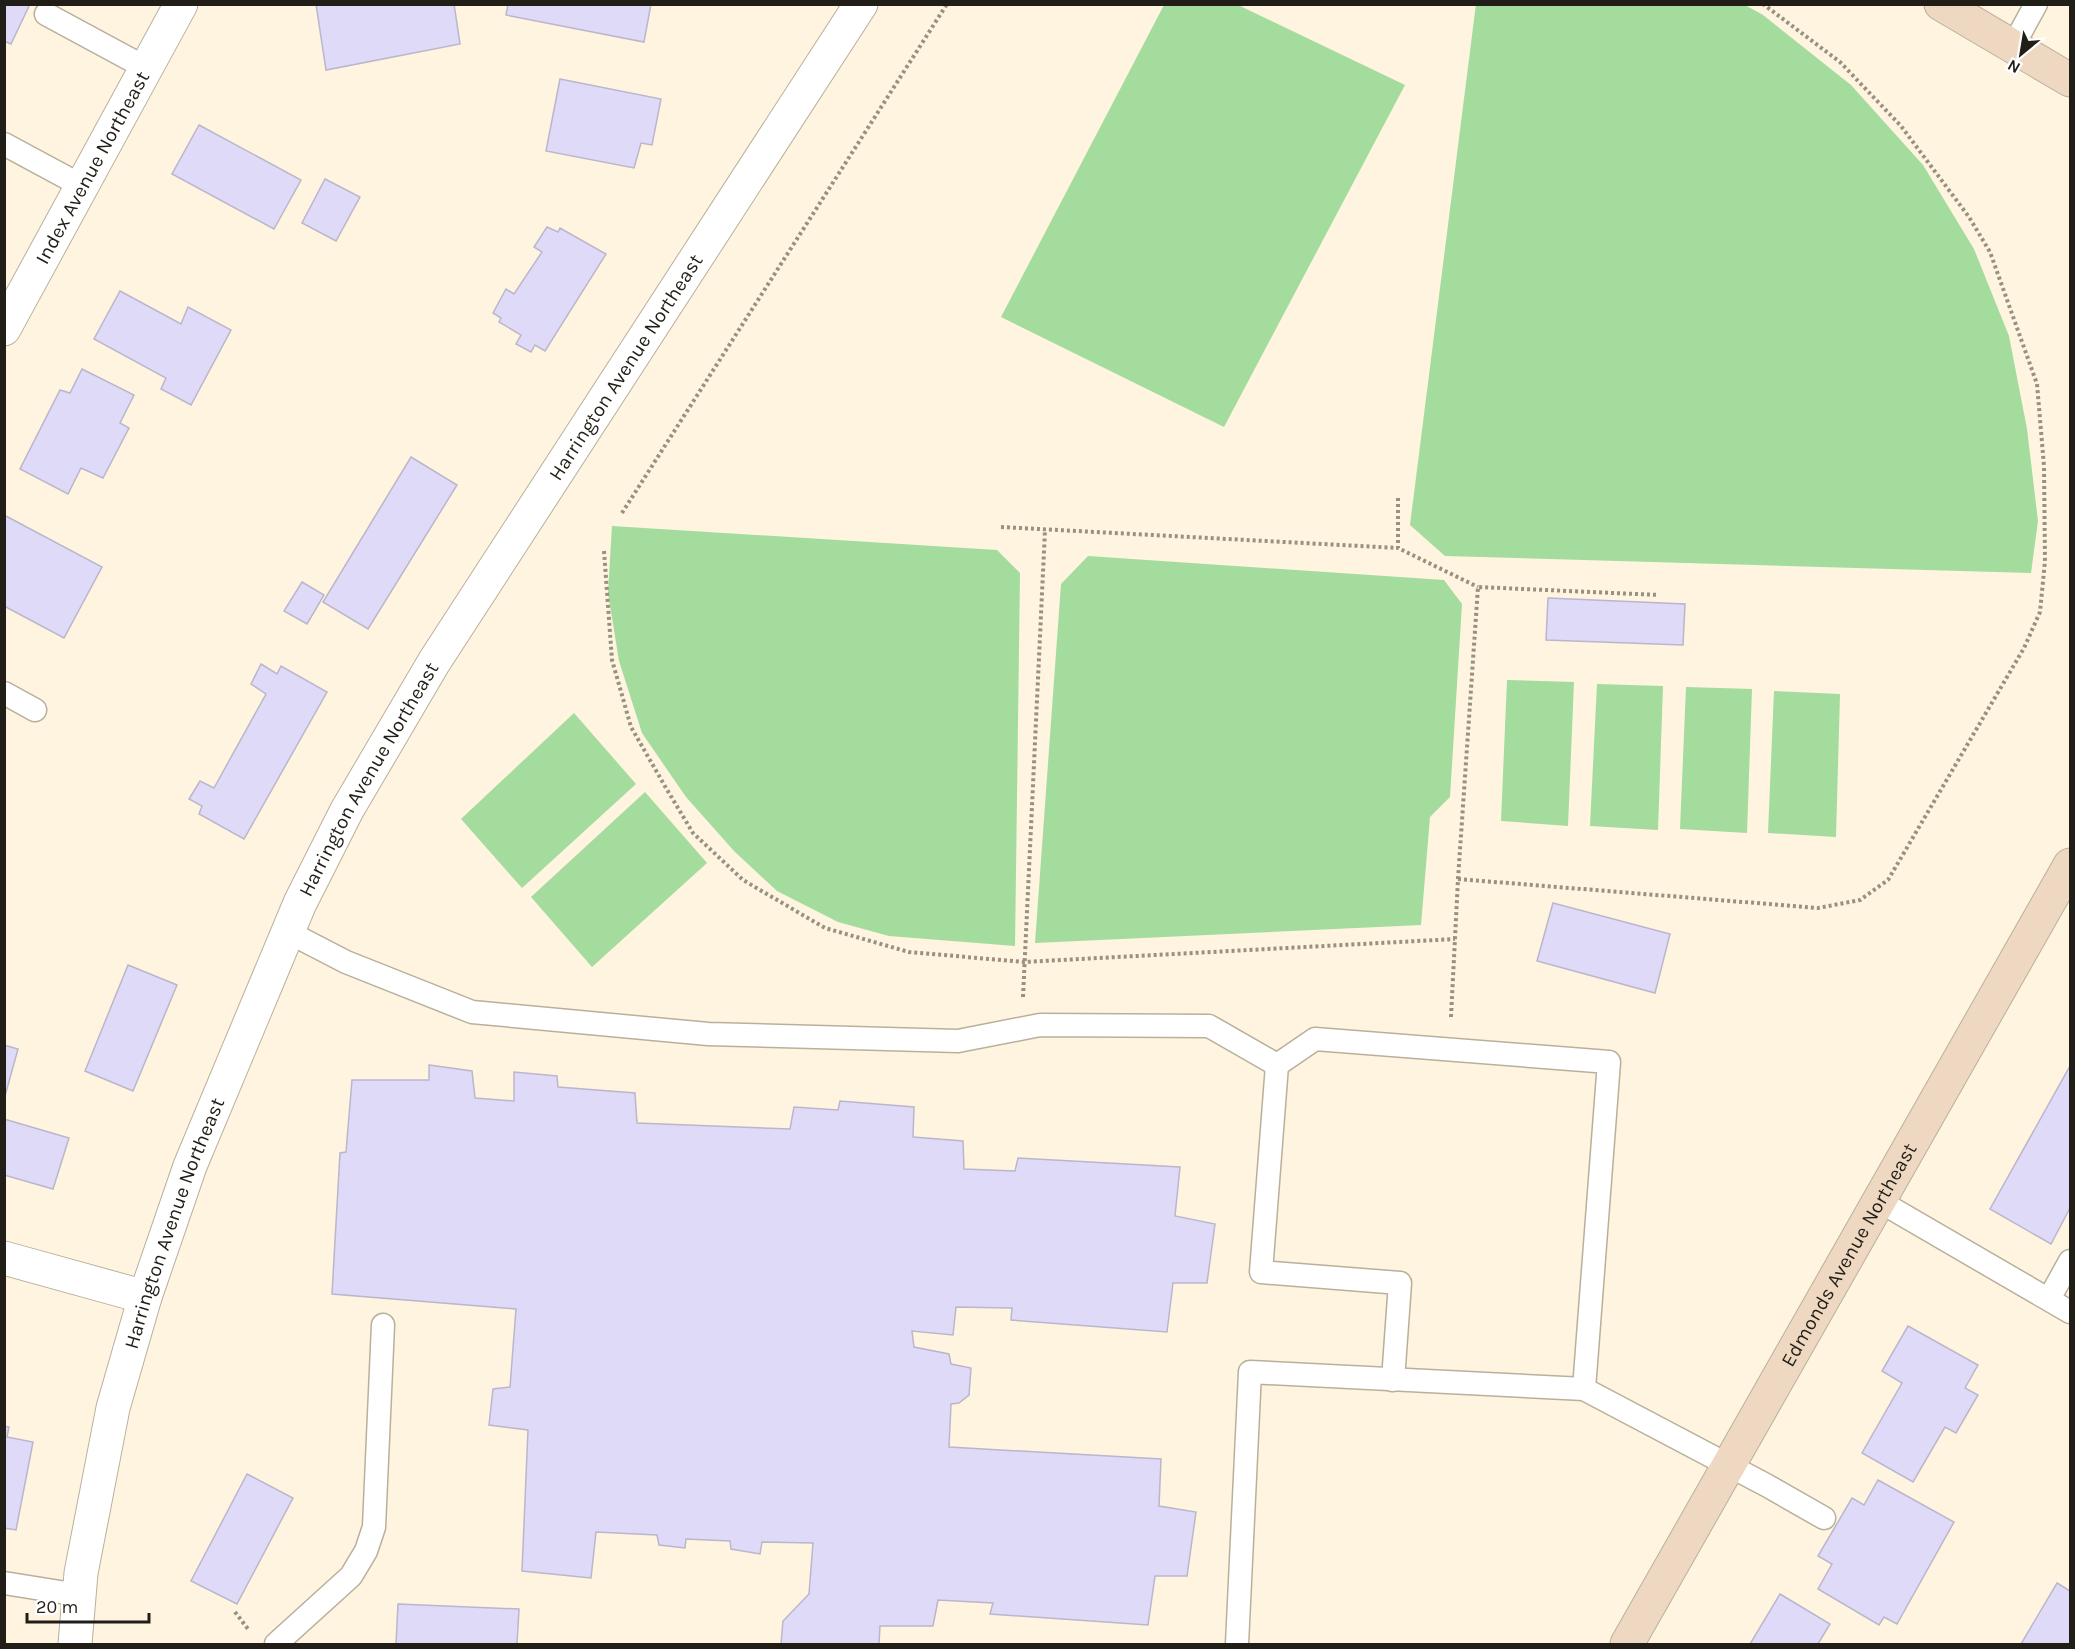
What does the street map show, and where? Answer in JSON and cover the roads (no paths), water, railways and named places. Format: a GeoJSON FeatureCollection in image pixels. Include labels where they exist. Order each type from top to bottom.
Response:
{"type":"FeatureCollection","features":[{"type":"Feature","properties":{"kind":"street","name":"Index Avenue Northeast"},"geometry":{"type":"LineString","coordinates":[[4,329],[181,4]]}},
{"type":"Feature","properties":{"kind":"street","name":"Harrington Avenue Northeast"},"geometry":{"type":"LineString","coordinates":[[75,1644],[81,1573],[112,1408],[144,1297],[190,1166],[300,903],[347,810],[434,662],[861,4]]}},
{"type":"Feature","properties":{"kind":"street"},"geometry":{"type":"LineString","coordinates":[[1941,4],[2070,80]]}},
{"type":"Feature","properties":{"kind":"street","name":"Edmonds Avenue Northeast"},"geometry":{"type":"LineString","coordinates":[[1627,1644],[2070,865]]}},
{"type":"Feature","properties":{"kind":"street"},"geometry":{"type":"LineString","coordinates":[[4,1258],[144,1297]]}},
{"type":"Feature","properties":{"kind":"lane"},"geometry":{"type":"LineString","coordinates":[[2013,46],[2036,4]]}},
{"type":"Feature","properties":{"kind":"lane"},"geometry":{"type":"LineString","coordinates":[[46,14],[146,68]]}},
{"type":"Feature","properties":{"kind":"lane"},"geometry":{"type":"LineString","coordinates":[[4,144],[82,186]]}},
{"type":"Feature","properties":{"kind":"lane"},"geometry":{"type":"LineString","coordinates":[[4,693],[35,710]]}},
{"type":"Feature","properties":{"kind":"lane"},"geometry":{"type":"LineString","coordinates":[[288,932],[346,962],[472,1012],[708,1034],[958,1041],[1040,1025],[1209,1026],[1277,1065]]}},
{"type":"Feature","properties":{"kind":"lane"},"geometry":{"type":"LineString","coordinates":[[1277,1065],[1315,1039],[1609,1062],[1584,1389]]}},
{"type":"Feature","properties":{"kind":"lane"},"geometry":{"type":"LineString","coordinates":[[1277,1065],[1261,1272],[1400,1283],[1393,1380]]}},
{"type":"Feature","properties":{"kind":"lane"},"geometry":{"type":"LineString","coordinates":[[1879,1201],[2070,1312]]}},
{"type":"Feature","properties":{"kind":"lane"},"geometry":{"type":"LineString","coordinates":[[2049,1299],[2070,1261]]}},
{"type":"Feature","properties":{"kind":"lane"},"geometry":{"type":"LineString","coordinates":[[276,1644],[351,1576],[366,1551],[374,1527],[383,1325]]}},
{"type":"Feature","properties":{"kind":"lane"},"geometry":{"type":"LineString","coordinates":[[1237,1644],[1250,1372],[1584,1389],[1824,1518]]}},
{"type":"Feature","properties":{"kind":"lane"},"geometry":{"type":"LineString","coordinates":[[4,1583],[79,1595]]}}]}
